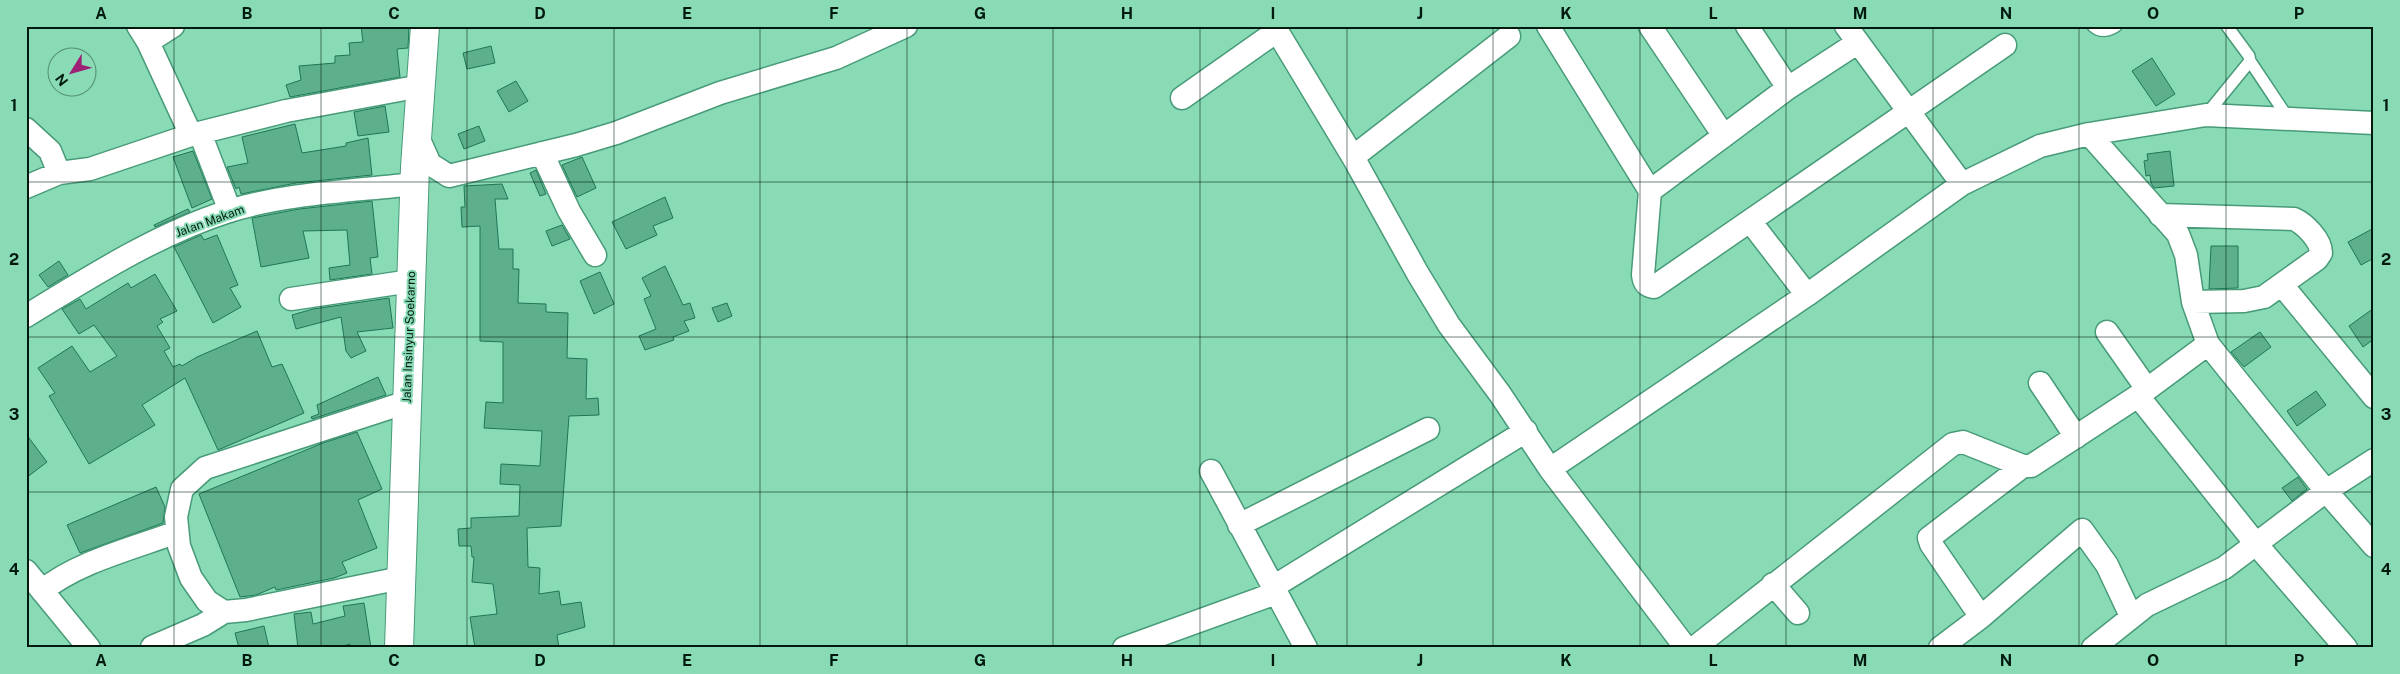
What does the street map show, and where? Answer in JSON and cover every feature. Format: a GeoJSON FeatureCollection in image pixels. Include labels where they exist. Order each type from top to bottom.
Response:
{"type":"FeatureCollection","features":[{"type":"Feature","properties":{"kind":"main road","name":"Jalan Insinyur Soekarno"},"geometry":{"type":"LineString","coordinates":[[399,648],[414,184],[425,26]]}},
{"type":"Feature","properties":{"kind":"street"},"geometry":{"type":"LineString","coordinates":[[173,26],[143,34],[196,134],[230,211]]}},
{"type":"Feature","properties":{"kind":"street"},"geometry":{"type":"LineString","coordinates":[[417,135],[430,164],[449,176],[616,133],[720,93],[836,58],[906,26]]}},
{"type":"Feature","properties":{"kind":"street"},"geometry":{"type":"LineString","coordinates":[[1548,26],[1650,190],[1643,275],[1644,281],[1648,286],[1654,287],[2005,45]]}},
{"type":"Feature","properties":{"kind":"street"},"geometry":{"type":"LineString","coordinates":[[1650,26],[1724,136]]}},
{"type":"Feature","properties":{"kind":"street"},"geometry":{"type":"LineString","coordinates":[[1747,26],[1788,88]]}},
{"type":"Feature","properties":{"kind":"street"},"geometry":{"type":"LineString","coordinates":[[1182,98],[1276,28],[1353,157],[1418,274],[1449,325],[1526,431],[1550,469],[1686,648]]}},
{"type":"Feature","properties":{"kind":"street"},"geometry":{"type":"LineString","coordinates":[[1650,190],[1788,88],[1852,35],[1962,184]]}},
{"type":"Feature","properties":{"kind":"street"},"geometry":{"type":"LineString","coordinates":[[1353,157],[1509,36]]}},
{"type":"Feature","properties":{"kind":"street"},"geometry":{"type":"LineString","coordinates":[[26,187],[59,173],[90,169],[196,134],[286,111],[421,86]]}},
{"type":"Feature","properties":{"kind":"street"},"geometry":{"type":"LineString","coordinates":[[1550,469],[1807,296],[1962,184],[2040,146],[2089,134],[2206,115],[2374,123]]}},
{"type":"Feature","properties":{"kind":"street"},"geometry":{"type":"LineString","coordinates":[[26,129],[50,151],[59,173]]}},
{"type":"Feature","properties":{"kind":"street"},"geometry":{"type":"LineString","coordinates":[[2089,134],[2178,234],[2186,255],[2192,302],[2208,344],[2326,491],[2374,546]]}},
{"type":"Feature","properties":{"kind":"street"},"geometry":{"type":"LineString","coordinates":[[542,153],[569,211],[595,255]]}},
{"type":"Feature","properties":{"kind":"street","name":"Jalan Makam"},"geometry":{"type":"LineString","coordinates":[[26,316],[107,267],[166,237],[230,211],[275,200],[414,184]]}},
{"type":"Feature","properties":{"kind":"street"},"geometry":{"type":"LineString","coordinates":[[2160,215],[2294,219],[2299,221],[2320,245],[2321,253],[2264,297],[2244,301],[2192,302]]}},
{"type":"Feature","properties":{"kind":"street"},"geometry":{"type":"LineString","coordinates":[[1750,221],[1807,296]]}},
{"type":"Feature","properties":{"kind":"street"},"geometry":{"type":"LineString","coordinates":[[291,299],[411,281]]}},
{"type":"Feature","properties":{"kind":"street"},"geometry":{"type":"LineString","coordinates":[[2282,285],[2374,398]]}},
{"type":"Feature","properties":{"kind":"street"},"geometry":{"type":"LineString","coordinates":[[2106,332],[2142,393],[2256,544],[2346,648]]}},
{"type":"Feature","properties":{"kind":"street"},"geometry":{"type":"LineString","coordinates":[[1694,648],[1958,442],[1963,442],[2023,466],[2031,466],[2142,393],[2208,344]]}},
{"type":"Feature","properties":{"kind":"street"},"geometry":{"type":"LineString","coordinates":[[2040,383],[2076,437]]}},
{"type":"Feature","properties":{"kind":"street"},"geometry":{"type":"LineString","coordinates":[[224,612],[207,601],[191,578],[178,546],[176,517],[182,489],[205,468],[407,402]]}},
{"type":"Feature","properties":{"kind":"street"},"geometry":{"type":"LineString","coordinates":[[1239,526],[1428,429]]}},
{"type":"Feature","properties":{"kind":"street"},"geometry":{"type":"LineString","coordinates":[[1124,648],[1274,590],[1526,431]]}},
{"type":"Feature","properties":{"kind":"street"},"geometry":{"type":"LineString","coordinates":[[2093,648],[2146,605],[2224,568],[2326,491],[2374,460]]}},
{"type":"Feature","properties":{"kind":"street"},"geometry":{"type":"LineString","coordinates":[[1980,617],[1931,544],[1929,538],[2023,466]]}},
{"type":"Feature","properties":{"kind":"street"},"geometry":{"type":"LineString","coordinates":[[1211,471],[1306,648]]}},
{"type":"Feature","properties":{"kind":"street"},"geometry":{"type":"LineString","coordinates":[[1940,648],[1980,617],[2082,530],[2107,565],[2131,616]]}},
{"type":"Feature","properties":{"kind":"street"},"geometry":{"type":"LineString","coordinates":[[42,590],[54,580],[104,558],[177,532]]}},
{"type":"Feature","properties":{"kind":"street"},"geometry":{"type":"LineString","coordinates":[[26,571],[89,648]]}},
{"type":"Feature","properties":{"kind":"street"},"geometry":{"type":"LineString","coordinates":[[152,647],[203,625],[224,612],[246,610],[401,578]]}},
{"type":"Feature","properties":{"kind":"street"},"geometry":{"type":"LineString","coordinates":[[1774,584],[1798,613]]}},
{"type":"Feature","properties":{"kind":"lane"},"geometry":{"type":"LineString","coordinates":[[2093,26],[2102,31],[2108,31],[2116,26]]}},
{"type":"Feature","properties":{"kind":"lane"},"geometry":{"type":"LineString","coordinates":[[2226,26],[2249,56],[2250,61],[2288,118]]}},
{"type":"Feature","properties":{"kind":"lane"},"geometry":{"type":"LineString","coordinates":[[2206,115],[2250,61]]}},
{"type":"Feature","properties":{"kind":"building"},"geometry":{"type":"Polygon","coordinates":[[[361,26],[409,26],[408,48],[397,49],[400,77],[290,97],[286,85],[301,80],[299,66],[335,63],[335,56],[350,55],[349,43],[363,42],[361,26]]]}},
{"type":"Feature","properties":{"kind":"building"},"geometry":{"type":"Polygon","coordinates":[[[491,46],[495,63],[467,69],[463,53],[491,46]]]}},
{"type":"Feature","properties":{"kind":"building"},"geometry":{"type":"Polygon","coordinates":[[[2152,58],[2175,94],[2156,106],[2132,71],[2152,58]]]}},
{"type":"Feature","properties":{"kind":"building"},"geometry":{"type":"Polygon","coordinates":[[[516,81],[528,101],[509,112],[497,91],[516,81]]]}},
{"type":"Feature","properties":{"kind":"building"},"geometry":{"type":"Polygon","coordinates":[[[385,106],[389,132],[358,136],[354,112],[385,106]]]}},
{"type":"Feature","properties":{"kind":"building"},"geometry":{"type":"Polygon","coordinates":[[[295,124],[302,153],[346,146],[346,143],[368,138],[372,175],[296,183],[241,194],[239,187],[236,189],[227,167],[248,163],[242,137],[295,124]]]}},
{"type":"Feature","properties":{"kind":"building"},"geometry":{"type":"Polygon","coordinates":[[[479,126],[485,141],[464,149],[458,134],[479,126]]]}},
{"type":"Feature","properties":{"kind":"building"},"geometry":{"type":"Polygon","coordinates":[[[193,151],[212,199],[192,208],[173,157],[193,151]]]}},
{"type":"Feature","properties":{"kind":"building"},"geometry":{"type":"Polygon","coordinates":[[[2170,151],[2174,186],[2154,188],[2150,175],[2146,176],[2144,161],[2148,160],[2147,154],[2170,151]]]}},
{"type":"Feature","properties":{"kind":"building"},"geometry":{"type":"Polygon","coordinates":[[[582,157],[596,188],[577,197],[562,165],[582,157]]]}},
{"type":"Feature","properties":{"kind":"building"},"geometry":{"type":"Polygon","coordinates":[[[536,170],[546,194],[540,196],[530,173],[536,170]]]}},
{"type":"Feature","properties":{"kind":"building"},"geometry":{"type":"Polygon","coordinates":[[[502,184],[508,199],[495,199],[499,249],[513,249],[513,269],[519,269],[518,303],[546,304],[546,312],[568,313],[567,358],[587,359],[586,399],[598,398],[599,415],[569,416],[561,526],[527,528],[528,567],[540,568],[539,594],[559,591],[561,605],[581,602],[585,627],[557,635],[559,648],[475,648],[470,617],[497,614],[493,584],[472,582],[474,557],[472,557],[471,546],[459,546],[458,529],[471,528],[471,518],[519,516],[520,485],[500,484],[501,464],[540,466],[542,431],[484,428],[486,402],[503,403],[503,342],[480,341],[480,226],[462,227],[461,207],[465,207],[464,186],[502,184]]]}},
{"type":"Feature","properties":{"kind":"building"},"geometry":{"type":"Polygon","coordinates":[[[665,197],[673,218],[653,226],[657,235],[626,249],[612,222],[665,197]]]}},
{"type":"Feature","properties":{"kind":"building"},"geometry":{"type":"Polygon","coordinates":[[[372,201],[378,257],[370,258],[372,274],[330,280],[329,268],[350,265],[347,230],[303,231],[309,258],[261,267],[252,218],[299,209],[372,201]]]}},
{"type":"Feature","properties":{"kind":"building"},"geometry":{"type":"Polygon","coordinates":[[[188,209],[190,212],[155,227],[154,225],[188,209]]]}},
{"type":"Feature","properties":{"kind":"building"},"geometry":{"type":"Polygon","coordinates":[[[562,225],[570,239],[552,246],[546,231],[562,225]]]}},
{"type":"Feature","properties":{"kind":"building"},"geometry":{"type":"Polygon","coordinates":[[[2374,228],[2374,258],[2361,265],[2348,242],[2374,228]]]}},
{"type":"Feature","properties":{"kind":"building"},"geometry":{"type":"Polygon","coordinates":[[[201,235],[204,240],[217,235],[238,285],[230,288],[241,307],[213,323],[174,247],[201,235]]]}},
{"type":"Feature","properties":{"kind":"building"},"geometry":{"type":"Polygon","coordinates":[[[2211,246],[2238,246],[2238,288],[2209,289],[2211,246]]]}},
{"type":"Feature","properties":{"kind":"building"},"geometry":{"type":"Polygon","coordinates":[[[59,261],[68,275],[48,287],[39,275],[59,261]]]}},
{"type":"Feature","properties":{"kind":"building"},"geometry":{"type":"Polygon","coordinates":[[[665,266],[683,305],[690,303],[695,318],[684,321],[689,331],[673,337],[674,340],[645,350],[639,336],[656,329],[644,299],[651,296],[642,278],[665,266]]]}},
{"type":"Feature","properties":{"kind":"building"},"geometry":{"type":"Polygon","coordinates":[[[600,272],[614,304],[594,314],[580,281],[600,272]]]}},
{"type":"Feature","properties":{"kind":"building"},"geometry":{"type":"Polygon","coordinates":[[[155,274],[177,311],[160,319],[163,322],[157,326],[170,348],[164,351],[173,367],[180,364],[182,366],[197,357],[257,331],[272,367],[282,364],[304,413],[218,450],[185,378],[142,405],[155,425],[89,464],[49,396],[55,393],[38,368],[72,346],[90,372],[117,356],[94,325],[79,334],[62,309],[80,299],[86,309],[128,283],[131,288],[155,274]]]}},
{"type":"Feature","properties":{"kind":"building"},"geometry":{"type":"Polygon","coordinates":[[[389,298],[393,328],[357,332],[366,351],[351,358],[346,351],[341,317],[296,329],[292,315],[313,309],[389,298]]]}},
{"type":"Feature","properties":{"kind":"building"},"geometry":{"type":"Polygon","coordinates":[[[727,303],[732,316],[718,322],[712,308],[727,303]]]}},
{"type":"Feature","properties":{"kind":"building"},"geometry":{"type":"Polygon","coordinates":[[[2374,308],[2374,339],[2363,347],[2349,326],[2374,308]]]}},
{"type":"Feature","properties":{"kind":"building"},"geometry":{"type":"Polygon","coordinates":[[[2260,332],[2271,347],[2244,367],[2231,352],[2260,332]]]}},
{"type":"Feature","properties":{"kind":"building"},"geometry":{"type":"Polygon","coordinates":[[[378,377],[386,395],[312,419],[311,417],[319,414],[317,405],[378,377]]]}},
{"type":"Feature","properties":{"kind":"building"},"geometry":{"type":"Polygon","coordinates":[[[2316,391],[2326,405],[2297,426],[2287,411],[2316,391]]]}},
{"type":"Feature","properties":{"kind":"building"},"geometry":{"type":"Polygon","coordinates":[[[357,432],[382,489],[358,500],[377,548],[342,562],[347,573],[334,578],[276,590],[275,587],[256,595],[240,597],[199,494],[323,443],[357,432]]]}},
{"type":"Feature","properties":{"kind":"building"},"geometry":{"type":"Polygon","coordinates":[[[26,434],[47,462],[26,478],[26,434]]]}},
{"type":"Feature","properties":{"kind":"building"},"geometry":{"type":"Polygon","coordinates":[[[2298,477],[2307,489],[2292,501],[2282,488],[2298,477]]]}},
{"type":"Feature","properties":{"kind":"building"},"geometry":{"type":"Polygon","coordinates":[[[156,487],[165,507],[163,523],[80,553],[67,525],[156,487]]]}},
{"type":"Feature","properties":{"kind":"building"},"geometry":{"type":"Polygon","coordinates":[[[364,603],[371,648],[350,648],[350,644],[335,648],[298,648],[294,614],[311,612],[313,624],[345,616],[343,606],[364,603]]]}},
{"type":"Feature","properties":{"kind":"building"},"geometry":{"type":"Polygon","coordinates":[[[264,626],[269,648],[239,648],[235,633],[264,626]]]}}]}
